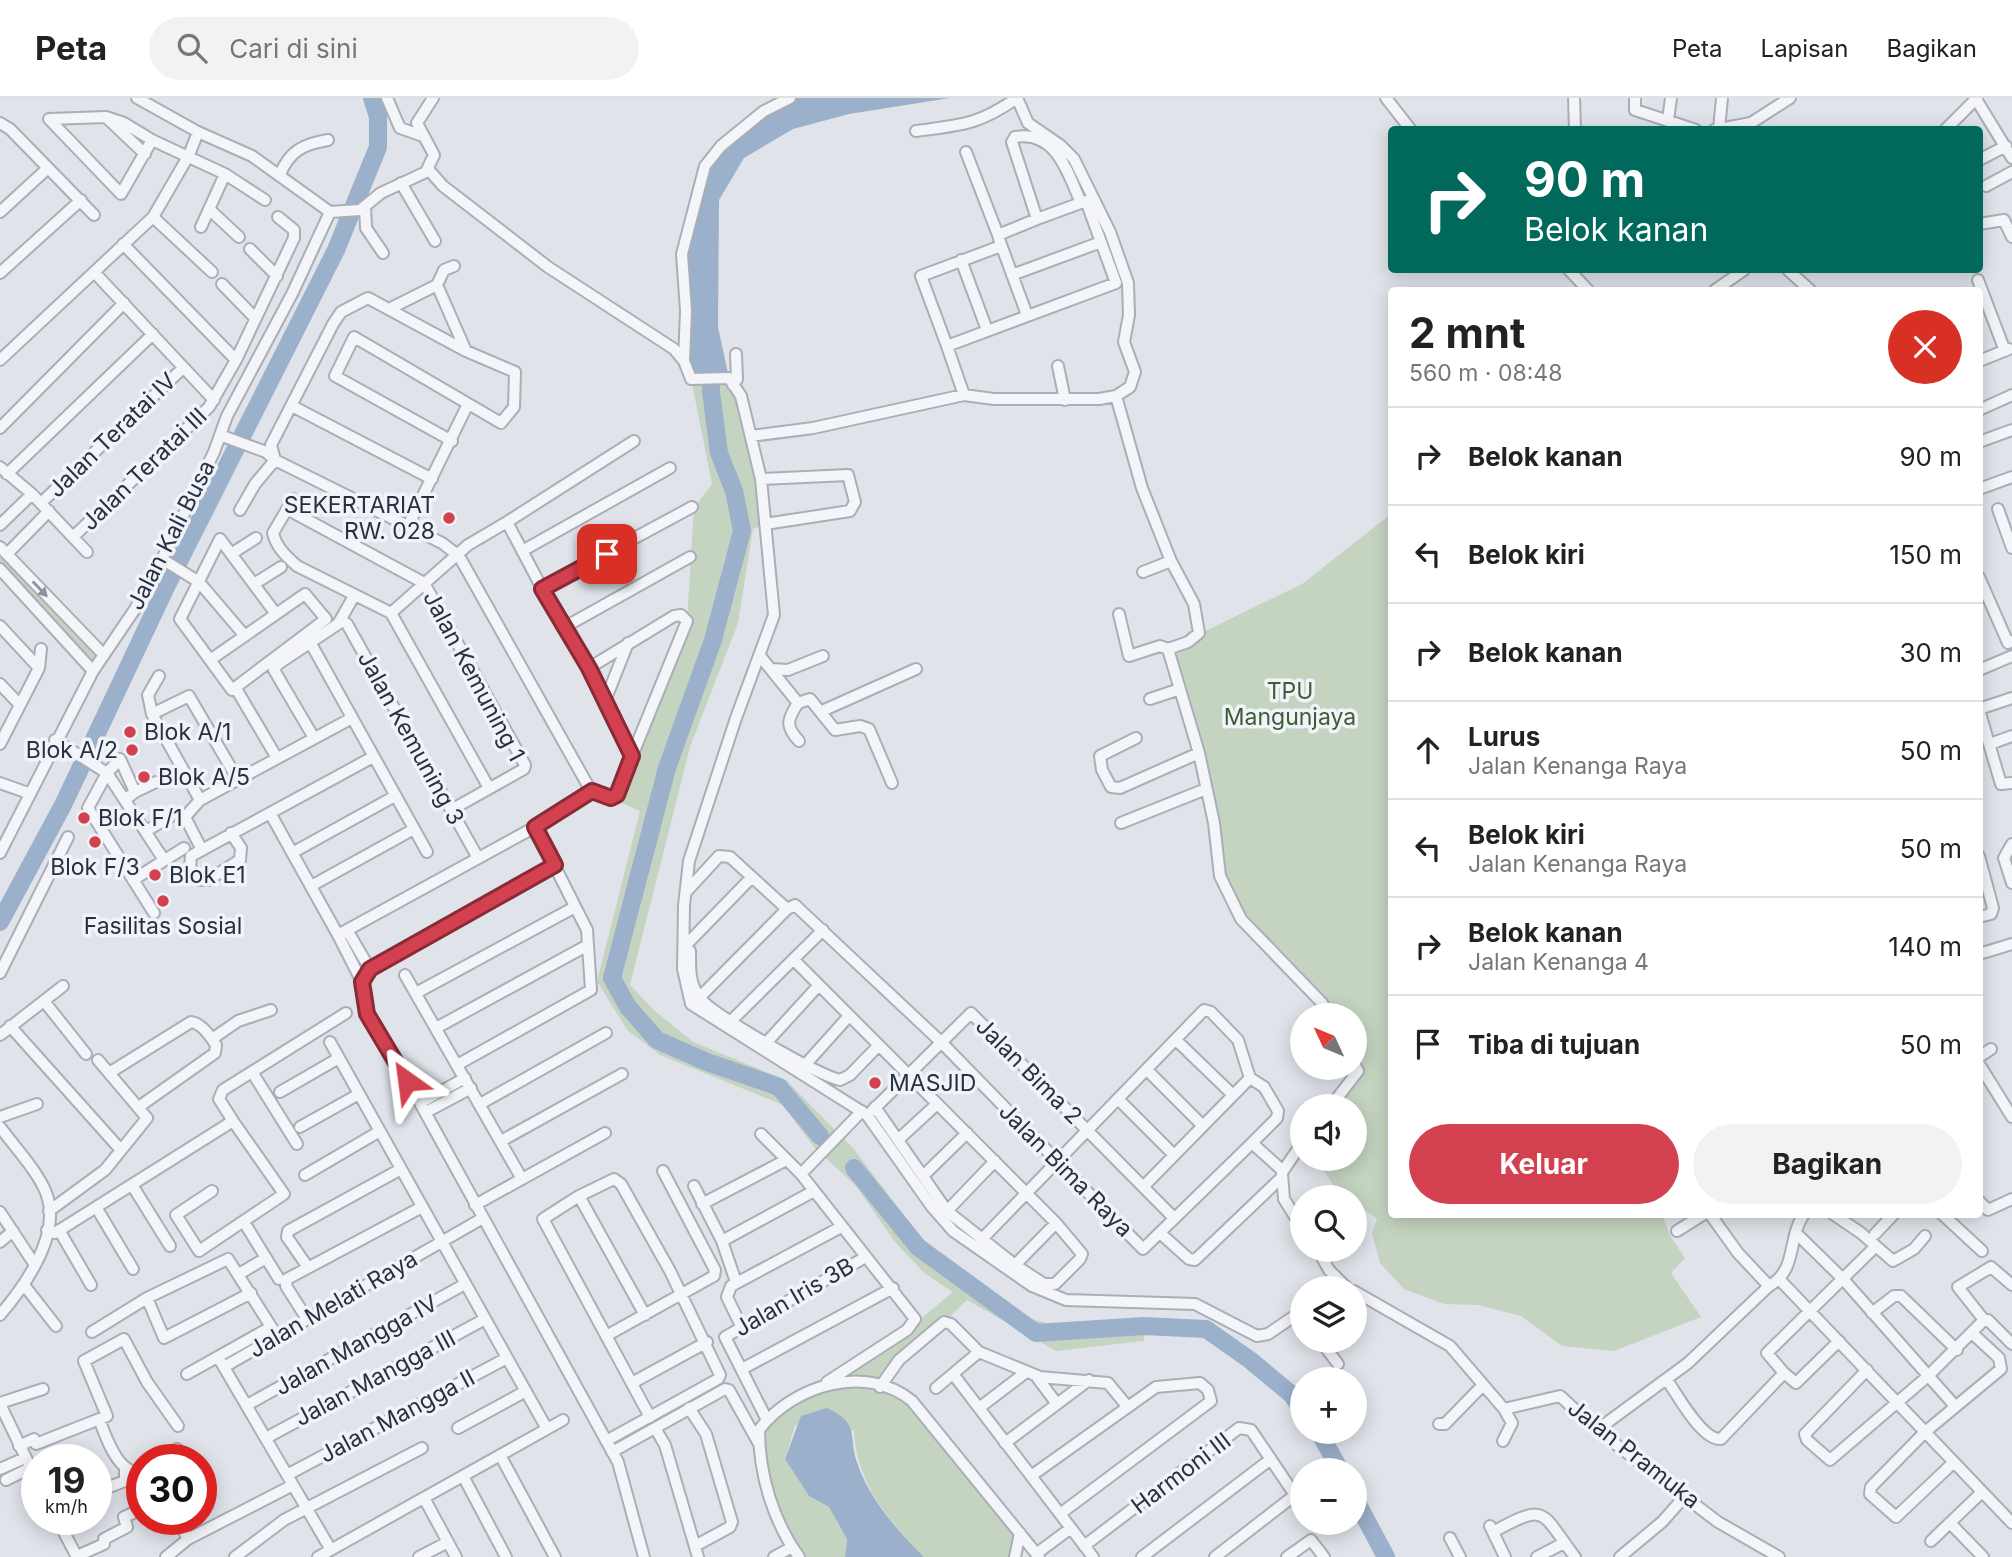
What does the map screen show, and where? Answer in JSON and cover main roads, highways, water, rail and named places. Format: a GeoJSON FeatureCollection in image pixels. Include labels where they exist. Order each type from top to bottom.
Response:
{"type":"FeatureCollection","features":[{"type":"Feature","properties":{"kind":"water"},"geometry":{"type":"Polygon","coordinates":[[[792,98],[950,98],[849,114],[793,129],[744,158],[719,200],[718,327],[729,378],[691,379],[681,272],[698,187],[721,146],[792,98]]]}},
{"type":"Feature","properties":{"kind":"water"},"geometry":{"type":"Polygon","coordinates":[[[827,1408],[838,1414],[849,1426],[859,1469],[877,1503],[924,1557],[845,1557],[847,1539],[829,1507],[809,1496],[785,1459],[801,1416],[827,1408]]]}},
{"type":"Feature","properties":{"kind":"waterway"},"geometry":{"type":"LineString","coordinates":[[0,922],[63,805],[167,585],[336,250],[378,147],[378,117],[372,98]]}},
{"type":"Feature","properties":{"kind":"waterway"},"geometry":{"type":"LineString","coordinates":[[711,360],[711,392],[719,453],[734,491],[742,531],[713,640],[667,768],[612,978],[628,1007],[657,1040],[707,1062],[779,1087],[820,1136]]}},
{"type":"Feature","properties":{"kind":"waterway"},"geometry":{"type":"LineString","coordinates":[[854,1168],[918,1247],[1036,1333],[1144,1326],[1206,1329],[1290,1393]]}},
{"type":"Feature","properties":{"kind":"waterway"},"geometry":{"type":"LineString","coordinates":[[1326,1444],[1333,1458]]}},
{"type":"Feature","properties":{"kind":"waterway"},"geometry":{"type":"LineString","coordinates":[[1367,1521],[1386,1557]]}},
{"type":"Feature","properties":{"kind":"place","name":"SEKERTARIAT RW. 028"},"geometry":{"type":"Point","coordinates":[449,518]}},
{"type":"Feature","properties":{"kind":"place","name":"Blok A/1"},"geometry":{"type":"Point","coordinates":[130,732]}},
{"type":"Feature","properties":{"kind":"place","name":"Blok A/2"},"geometry":{"type":"Point","coordinates":[132,750]}},
{"type":"Feature","properties":{"kind":"place","name":"Blok A/5"},"geometry":{"type":"Point","coordinates":[144,777]}},
{"type":"Feature","properties":{"kind":"place","name":"Blok F/1"},"geometry":{"type":"Point","coordinates":[84,818]}},
{"type":"Feature","properties":{"kind":"place","name":"Blok F/3"},"geometry":{"type":"Point","coordinates":[95,842]}},
{"type":"Feature","properties":{"kind":"place","name":"Blok E1"},"geometry":{"type":"Point","coordinates":[155,875]}},
{"type":"Feature","properties":{"kind":"place","name":"Fasilitas Sosial"},"geometry":{"type":"Point","coordinates":[163,901]}},
{"type":"Feature","properties":{"kind":"place","name":"MASJID"},"geometry":{"type":"Point","coordinates":[875,1083]}},
{"type":"Feature","properties":{"kind":"park label","name":"TPU Mangunjaya"},"geometry":{"type":"Point","coordinates":[1290,704]}}]}
